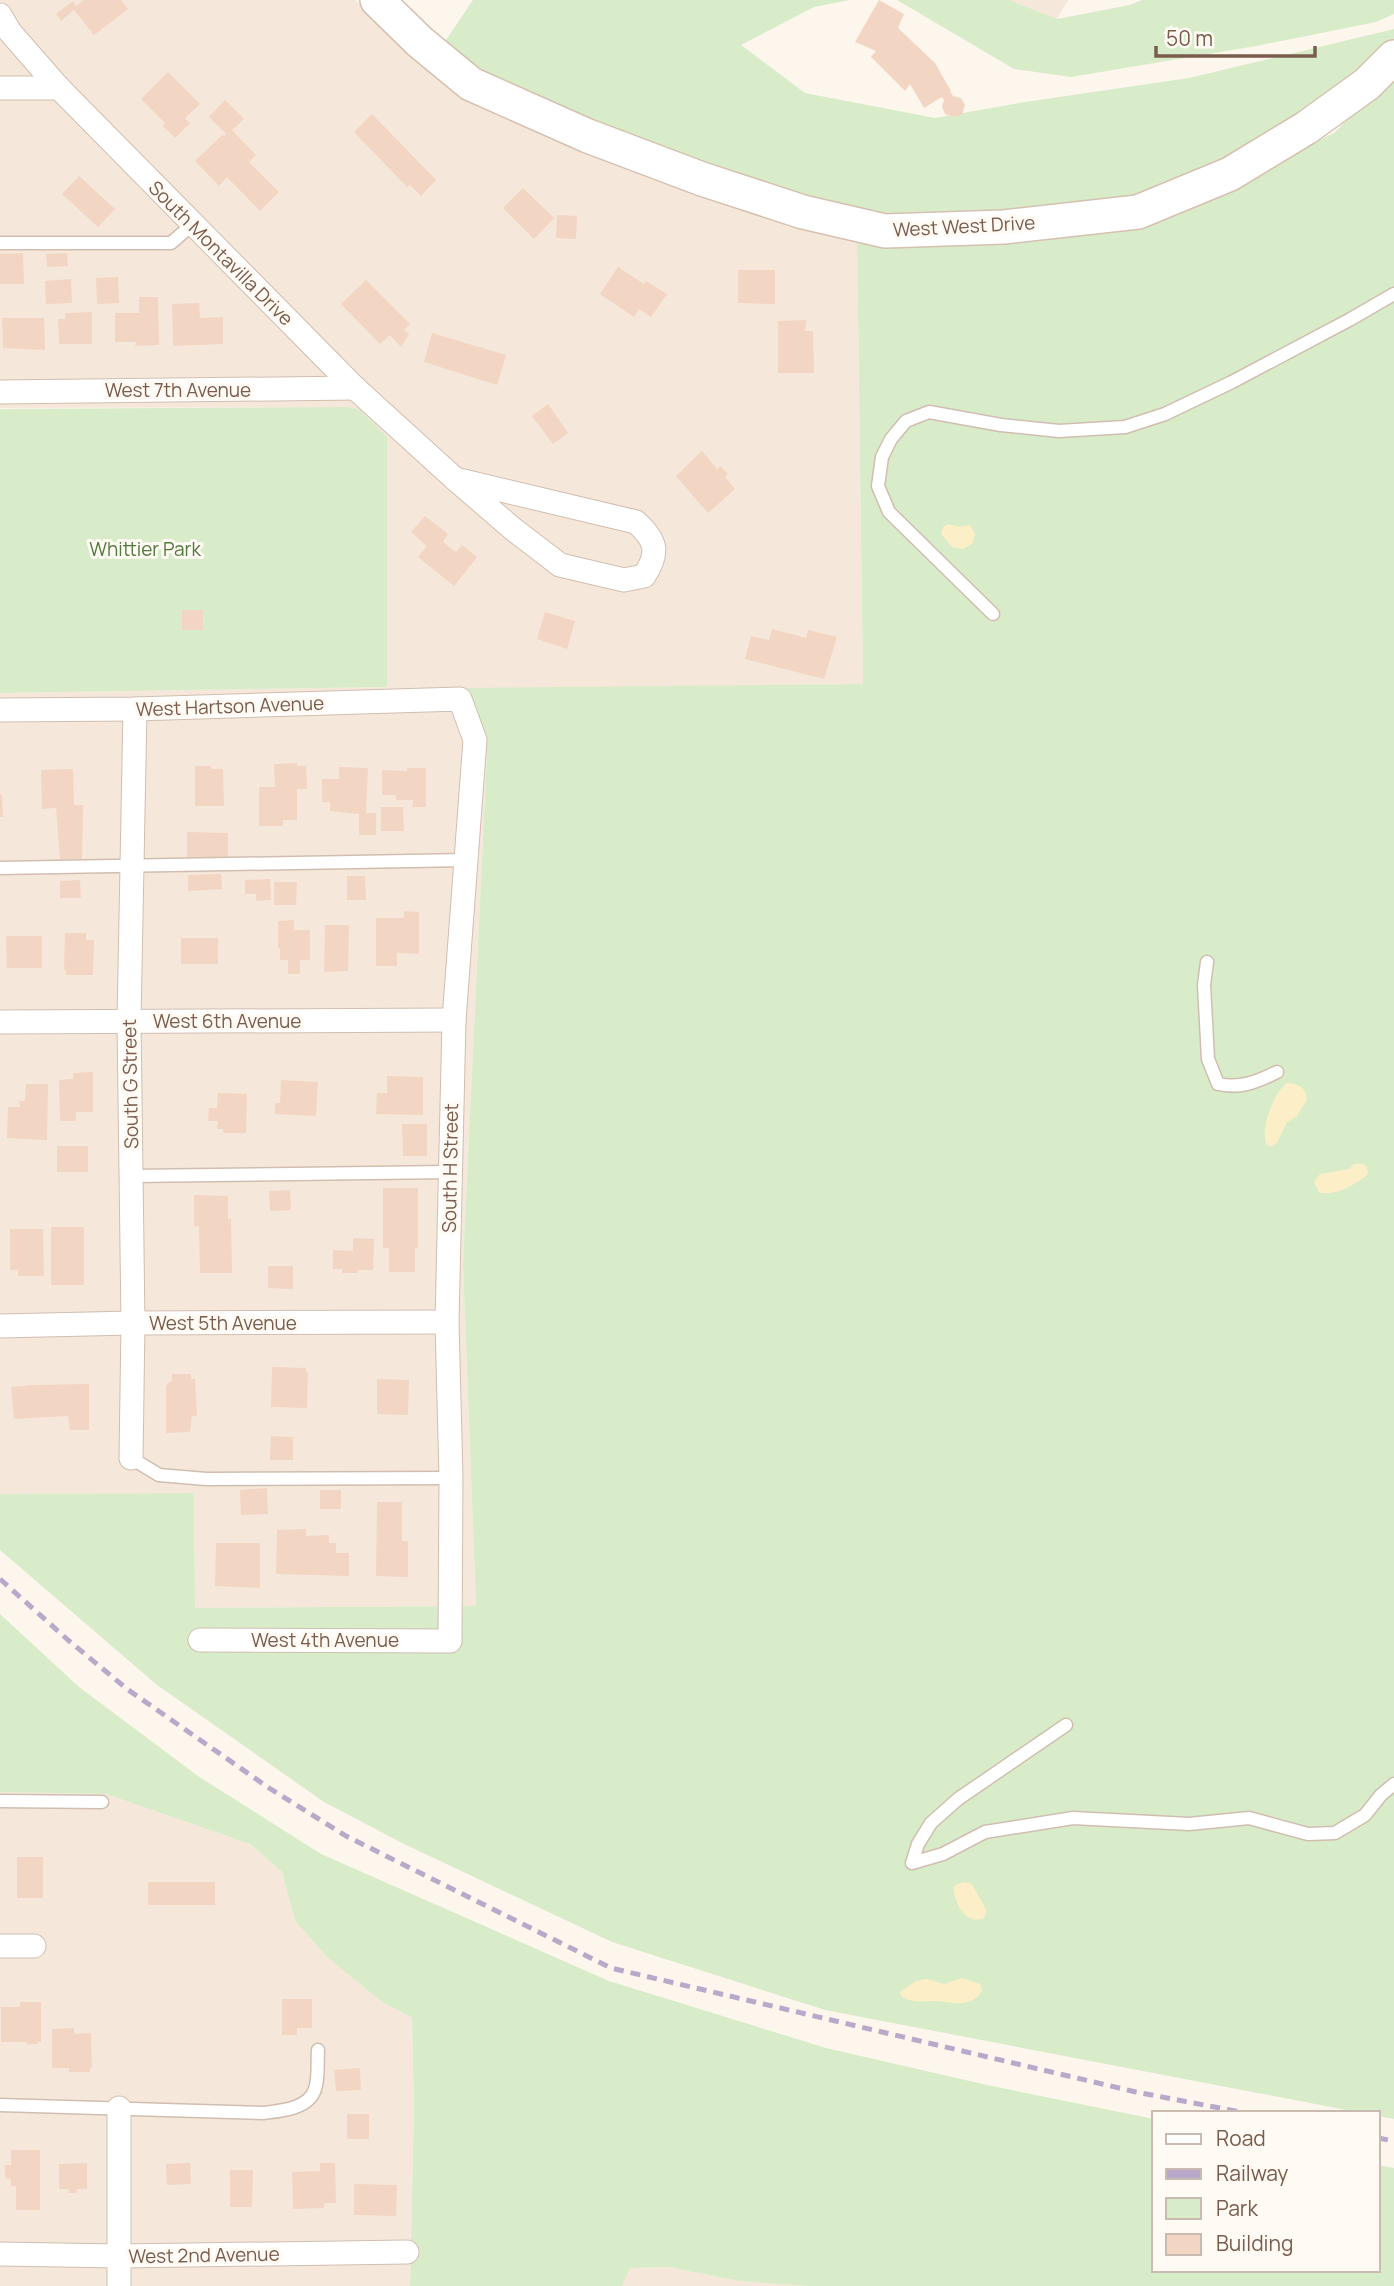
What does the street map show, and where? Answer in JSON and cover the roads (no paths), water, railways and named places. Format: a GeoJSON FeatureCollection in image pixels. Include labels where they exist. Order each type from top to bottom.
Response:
{"type":"FeatureCollection","features":[{"type":"Feature","properties":{"kind":"street","name":"West West Drive"},"geometry":{"type":"LineString","coordinates":[[377,0],[420,42],[471,84],[588,136],[702,179],[803,212],[885,231],[1004,227],[1138,212],[1230,174],[1306,128],[1367,84],[1394,57]]}},
{"type":"Feature","properties":{"kind":"street","name":"South Montavilla Drive"},"geometry":{"type":"LineString","coordinates":[[0,15],[10,32],[59,88],[355,388],[455,479],[513,529],[561,565],[624,580],[644,576],[652,564],[654,549],[650,535],[636,522],[455,479]]}},
{"type":"Feature","properties":{"kind":"street"},"geometry":{"type":"LineString","coordinates":[[0,88],[59,88]]}},
{"type":"Feature","properties":{"kind":"street","name":"West 7th Avenue"},"geometry":{"type":"LineString","coordinates":[[0,392],[355,388]]}},
{"type":"Feature","properties":{"kind":"street","name":"West Hartson Avenue"},"geometry":{"type":"LineString","coordinates":[[0,710],[135,709],[460,699]]}},
{"type":"Feature","properties":{"kind":"street","name":"South H Street"},"geometry":{"type":"LineString","coordinates":[[450,1641],[451,1478],[447,1322],[454,1020],[475,740],[460,699]]}},
{"type":"Feature","properties":{"kind":"street","name":"South G Street"},"geometry":{"type":"LineString","coordinates":[[131,1458],[133,1323],[129,1021],[135,709]]}},
{"type":"Feature","properties":{"kind":"street","name":"West 6th Avenue"},"geometry":{"type":"LineString","coordinates":[[0,1022],[454,1020]]}},
{"type":"Feature","properties":{"kind":"street","name":"West 5th Avenue"},"geometry":{"type":"LineString","coordinates":[[0,1326],[447,1322]]}},
{"type":"Feature","properties":{"kind":"street","name":"West 4th Avenue"},"geometry":{"type":"LineString","coordinates":[[200,1640],[450,1641]]}},
{"type":"Feature","properties":{"kind":"street"},"geometry":{"type":"LineString","coordinates":[[0,1946],[34,1946]]}},
{"type":"Feature","properties":{"kind":"street"},"geometry":{"type":"LineString","coordinates":[[119,2108],[120,2286]]}},
{"type":"Feature","properties":{"kind":"street","name":"West 2nd Avenue"},"geometry":{"type":"LineString","coordinates":[[0,2254],[120,2256],[407,2252]]}},
{"type":"Feature","properties":{"kind":"lane"},"geometry":{"type":"LineString","coordinates":[[0,243],[172,243],[193,225]]}},
{"type":"Feature","properties":{"kind":"lane"},"geometry":{"type":"LineString","coordinates":[[993,614],[889,512],[878,486],[882,457],[891,439],[906,421],[929,412],[1001,425],[1059,431],[1125,427],[1165,414],[1231,382],[1394,294]]}},
{"type":"Feature","properties":{"kind":"lane"},"geometry":{"type":"LineString","coordinates":[[0,867],[466,860]]}},
{"type":"Feature","properties":{"kind":"lane"},"geometry":{"type":"LineString","coordinates":[[1207,962],[1204,985],[1208,1059],[1218,1084],[1233,1087],[1258,1081],[1277,1072]]}},
{"type":"Feature","properties":{"kind":"lane"},"geometry":{"type":"LineString","coordinates":[[131,1176],[450,1171]]}},
{"type":"Feature","properties":{"kind":"lane"},"geometry":{"type":"LineString","coordinates":[[131,1458],[159,1475],[206,1479],[451,1478]]}},
{"type":"Feature","properties":{"kind":"lane"},"geometry":{"type":"LineString","coordinates":[[1066,1725],[958,1799],[931,1823],[918,1844],[912,1863],[943,1854],[985,1832],[1073,1818],[1175,1824],[1250,1818],[1308,1834],[1335,1833],[1365,1815],[1394,1784]]}},
{"type":"Feature","properties":{"kind":"lane"},"geometry":{"type":"LineString","coordinates":[[0,1801],[102,1802]]}},
{"type":"Feature","properties":{"kind":"lane"},"geometry":{"type":"LineString","coordinates":[[0,2105],[262,2113],[285,2111],[304,2103],[315,2090],[318,2050]]}},
{"type":"Feature","properties":{"kind":"railway"},"geometry":{"type":"LineString","coordinates":[[0,1579],[127,1689],[269,1788],[346,1836],[611,1968],[1136,2092],[1236,2111]]}},
{"type":"Feature","properties":{"kind":"railway"},"geometry":{"type":"LineString","coordinates":[[1380,2138],[1394,2141]]}},
{"type":"Feature","properties":{"kind":"park label","name":"Whittier Park"},"geometry":{"type":"Point","coordinates":[145,549]}}]}
